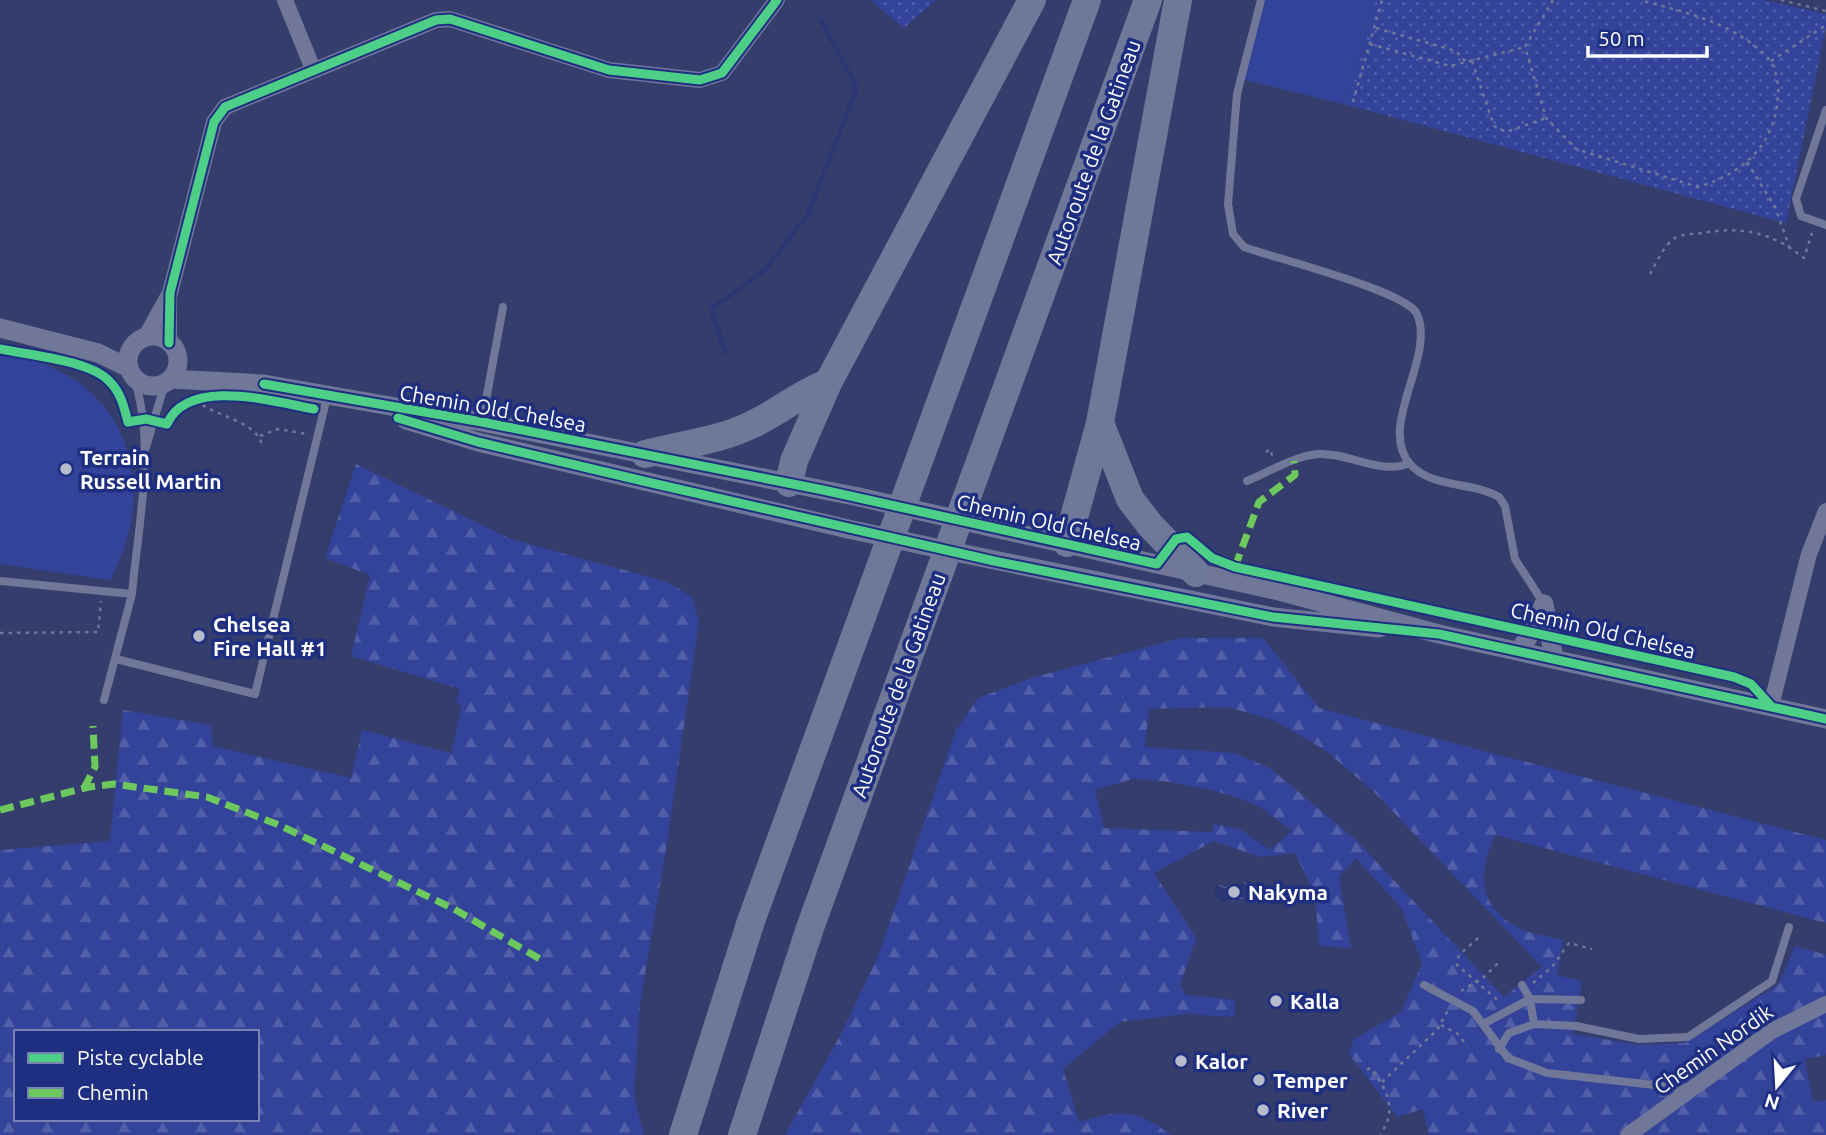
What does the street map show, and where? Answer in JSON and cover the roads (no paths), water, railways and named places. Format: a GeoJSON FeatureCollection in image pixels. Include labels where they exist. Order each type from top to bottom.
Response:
{"type":"FeatureCollection","features":[{"type":"Feature","properties":{"kind":"highway"},"geometry":{"type":"LineString","coordinates":[[789,483],[794,461],[828,383],[1032,0]]}},
{"type":"Feature","properties":{"kind":"highway"},"geometry":{"type":"LineString","coordinates":[[682,1135],[755,909],[1087,0]]}},
{"type":"Feature","properties":{"kind":"highway","name":"Autoroute de la Gatineau"},"geometry":{"type":"LineString","coordinates":[[743,1135],[810,928],[1148,0]]}},
{"type":"Feature","properties":{"kind":"highway"},"geometry":{"type":"LineString","coordinates":[[1067,543],[1100,424],[1178,0]]}},
{"type":"Feature","properties":{"kind":"highway"},"geometry":{"type":"LineString","coordinates":[[645,454],[740,431],[776,413],[805,391],[828,383]]}},
{"type":"Feature","properties":{"kind":"highway"},"geometry":{"type":"LineString","coordinates":[[1100,424],[1130,499],[1150,525],[1196,573]]}},
{"type":"Feature","properties":{"kind":"street"},"geometry":{"type":"LineString","coordinates":[[285,0],[313,69]]}},
{"type":"Feature","properties":{"kind":"street"},"geometry":{"type":"LineString","coordinates":[[131,372],[130,353],[170,293],[214,122],[225,107],[436,20],[450,19],[609,70],[700,80],[712,78],[722,73],[777,0]]}},
{"type":"Feature","properties":{"kind":"street"},"geometry":{"type":"LineString","coordinates":[[0,328],[66,343],[111,358],[145,385],[158,386],[168,381],[177,368],[173,348],[170,293]]}},
{"type":"Feature","properties":{"kind":"street"},"geometry":{"type":"LineString","coordinates":[[66,343],[111,347],[156,337],[173,348]]}},
{"type":"Feature","properties":{"kind":"street","name":"Chemin Old Chelsea"},"geometry":{"type":"LineString","coordinates":[[173,348],[185,361],[235,372],[264,384]]}},
{"type":"Feature","properties":{"kind":"street","name":"Chemin Old Chelsea"},"geometry":{"type":"LineString","coordinates":[[168,381],[192,377],[264,384],[482,422],[859,497],[1279,591],[1439,634],[1826,719]]}},
{"type":"Feature","properties":{"kind":"street","name":"Chemin Old Chelsea"},"geometry":{"type":"LineString","coordinates":[[327,397],[478,442],[994,561],[1273,617],[1439,634]]}},
{"type":"Feature","properties":{"kind":"street"},"geometry":{"type":"LineString","coordinates":[[789,483],[795,516]]}},
{"type":"Feature","properties":{"kind":"street"},"geometry":{"type":"LineString","coordinates":[[1771,706],[1809,554],[1826,511]]}},
{"type":"Feature","properties":{"kind":"street"},"geometry":{"type":"LineString","coordinates":[[1027,567],[1053,555],[1067,543]]}},
{"type":"Feature","properties":{"kind":"street"},"geometry":{"type":"LineString","coordinates":[[1519,651],[1532,632],[1544,604]]}},
{"type":"Feature","properties":{"kind":"street"},"geometry":{"type":"LineString","coordinates":[[1544,604],[1554,658]]}},
{"type":"Feature","properties":{"kind":"street","name":"Chemin Nordik"},"geometry":{"type":"LineString","coordinates":[[1628,1135],[1772,1031],[1826,1004]]}},
{"type":"Feature","properties":{"kind":"lane"},"geometry":{"type":"LineString","coordinates":[[1261,0],[1237,94],[1228,204],[1233,234],[1244,247],[1388,292],[1412,306],[1420,325],[1419,341],[1399,437],[1409,463],[1432,479],[1499,497],[1505,506],[1515,559],[1544,604]]}},
{"type":"Feature","properties":{"kind":"lane"},"geometry":{"type":"LineString","coordinates":[[1826,110],[1796,199],[1801,216],[1826,225]]}},
{"type":"Feature","properties":{"kind":"lane"},"geometry":{"type":"LineString","coordinates":[[482,422],[503,307]]}},
{"type":"Feature","properties":{"kind":"lane"},"geometry":{"type":"LineString","coordinates":[[104,700],[132,594],[145,450],[138,392],[131,372]]}},
{"type":"Feature","properties":{"kind":"lane"},"geometry":{"type":"LineString","coordinates":[[145,450],[168,381]]}},
{"type":"Feature","properties":{"kind":"lane"},"geometry":{"type":"LineString","coordinates":[[116,659],[255,694],[327,397]]}},
{"type":"Feature","properties":{"kind":"lane"},"geometry":{"type":"LineString","coordinates":[[1247,481],[1307,456],[1320,454],[1392,468],[1409,463]]}},
{"type":"Feature","properties":{"kind":"lane"},"geometry":{"type":"LineString","coordinates":[[0,582],[132,594]]}},
{"type":"Feature","properties":{"kind":"lane"},"geometry":{"type":"LineString","coordinates":[[1499,1049],[1509,1033],[1534,1024],[1576,1026],[1639,1039],[1688,1037],[1772,981],[1789,927]]}},
{"type":"Feature","properties":{"kind":"lane"},"geometry":{"type":"LineString","coordinates":[[1424,985],[1462,1004],[1485,1023],[1499,1049],[1508,1058],[1547,1073],[1690,1088]]}},
{"type":"Feature","properties":{"kind":"lane"},"geometry":{"type":"LineString","coordinates":[[1523,988],[1530,999],[1534,1024]]}},
{"type":"Feature","properties":{"kind":"lane"},"geometry":{"type":"LineString","coordinates":[[1485,1023],[1530,999],[1581,1000]]}},
{"type":"Feature","properties":{"kind":"water","name":"Nakyma"},"geometry":{"type":"Polygon","coordinates":[[[1247,881],[1254,888],[1250,897],[1236,902],[1218,901],[1214,891],[1217,885],[1236,885],[1247,881]]]}},
{"type":"Feature","properties":{"kind":"waterway"},"geometry":{"type":"LineString","coordinates":[[725,352],[711,309],[765,270],[808,214],[857,88],[821,20]]}},
{"type":"Feature","properties":{"kind":"place","name":"Terrain Russell Martin"},"geometry":{"type":"Point","coordinates":[66,469]}},
{"type":"Feature","properties":{"kind":"place","name":"Chelsea Fire Hall #1"},"geometry":{"type":"Point","coordinates":[199,636]}},
{"type":"Feature","properties":{"kind":"place","name":"Nakyma"},"geometry":{"type":"Point","coordinates":[1234,892]}},
{"type":"Feature","properties":{"kind":"place","name":"Kalla"},"geometry":{"type":"Point","coordinates":[1276,1001]}},
{"type":"Feature","properties":{"kind":"place","name":"Kalor"},"geometry":{"type":"Point","coordinates":[1181,1061]}},
{"type":"Feature","properties":{"kind":"place","name":"Temper"},"geometry":{"type":"Point","coordinates":[1259,1080]}},
{"type":"Feature","properties":{"kind":"place","name":"River"},"geometry":{"type":"Point","coordinates":[1263,1110]}}]}
